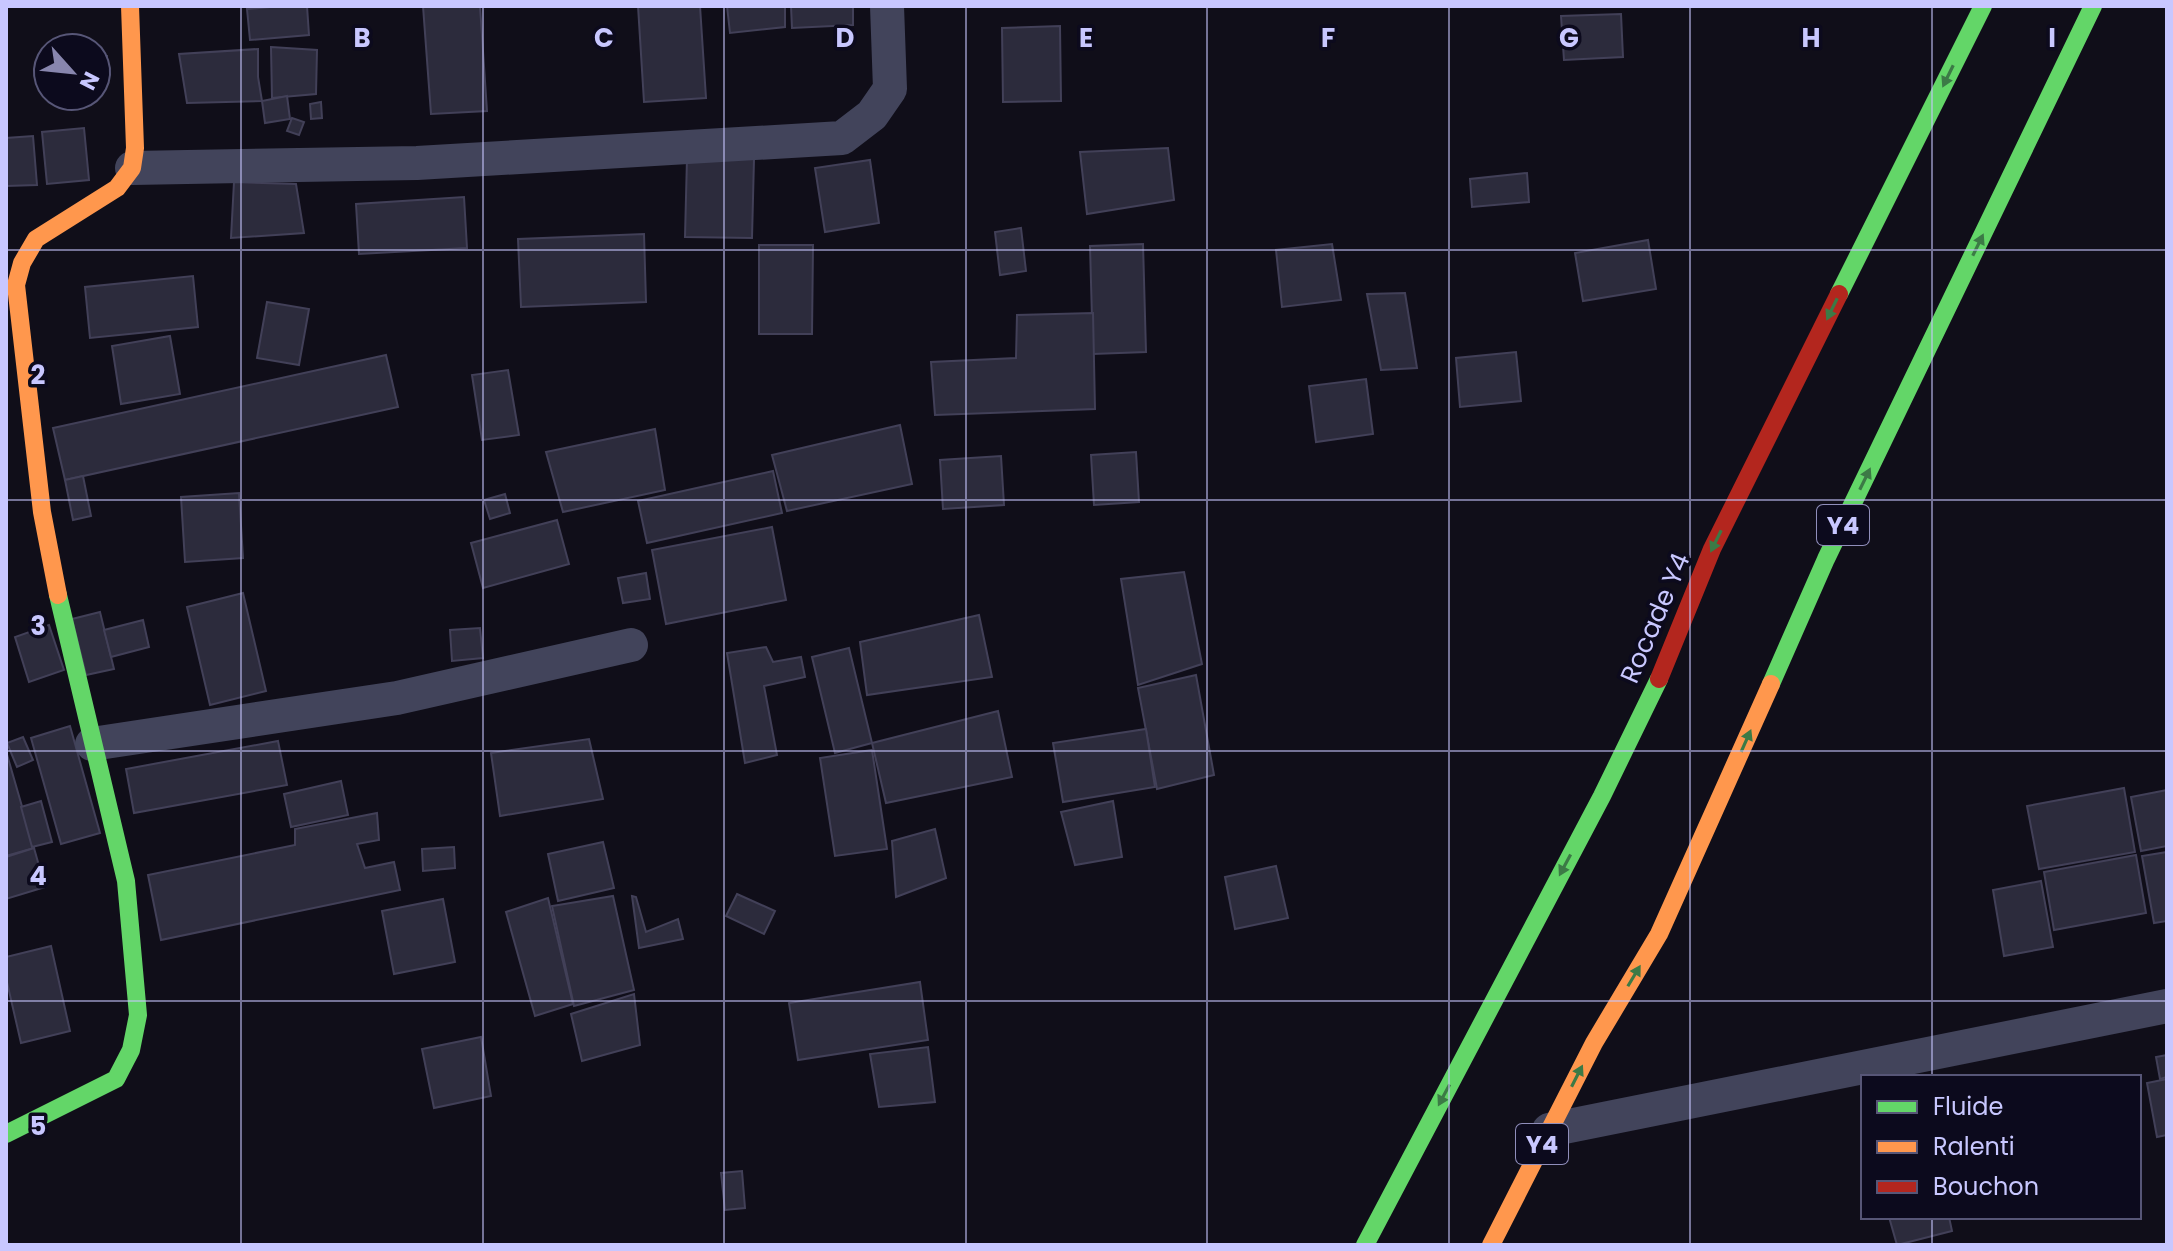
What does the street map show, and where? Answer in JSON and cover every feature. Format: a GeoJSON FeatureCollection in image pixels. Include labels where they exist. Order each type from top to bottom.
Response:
{"type":"FeatureCollection","features":[{"type":"Feature","properties":{"kind":"main road"},"geometry":{"type":"LineString","coordinates":[[6,1134],[116,1079],[131,1050],[138,1015],[126,881],[61,613],[42,512],[16,285],[22,263],[36,239],[117,188],[132,168],[135,148],[130,6]]}},
{"type":"Feature","properties":{"kind":"main road","name":"Rocade Y4"},"geometry":{"type":"LineString","coordinates":[[1365,1245],[1652,696],[1712,549],[1983,6]]}},
{"type":"Feature","properties":{"kind":"main road","name":"Y4"},"geometry":{"type":"LineString","coordinates":[[1491,1245],[1594,1043],[1659,934],[1826,559],[2093,6]]}},
{"type":"Feature","properties":{"kind":"street"},"geometry":{"type":"LineString","coordinates":[[132,168],[417,163],[842,138],[872,115],[890,89],[887,6]]}},
{"type":"Feature","properties":{"kind":"street"},"geometry":{"type":"LineString","coordinates":[[92,744],[397,698],[631,645]]}},
{"type":"Feature","properties":{"kind":"street"},"geometry":{"type":"LineString","coordinates":[[1549,1130],[2167,1006]]}},
{"type":"Feature","properties":{"kind":"building"},"geometry":{"type":"Polygon","coordinates":[[[307,6],[309,35],[250,40],[247,9],[307,6]]]}},
{"type":"Feature","properties":{"kind":"building"},"geometry":{"type":"Polygon","coordinates":[[[423,6],[480,6],[487,111],[431,114],[423,6]]]}},
{"type":"Feature","properties":{"kind":"building"},"geometry":{"type":"Polygon","coordinates":[[[638,6],[700,6],[706,98],[644,102],[638,6]]]}},
{"type":"Feature","properties":{"kind":"building"},"geometry":{"type":"Polygon","coordinates":[[[727,6],[785,6],[785,27],[730,33],[727,6]]]}},
{"type":"Feature","properties":{"kind":"building"},"geometry":{"type":"Polygon","coordinates":[[[791,6],[853,6],[853,25],[792,28],[791,6]]]}},
{"type":"Feature","properties":{"kind":"building"},"geometry":{"type":"Polygon","coordinates":[[[1621,14],[1623,57],[1564,60],[1561,16],[1621,14]]]}},
{"type":"Feature","properties":{"kind":"building"},"geometry":{"type":"Polygon","coordinates":[[[1060,26],[1061,101],[1003,102],[1002,28],[1060,26]]]}},
{"type":"Feature","properties":{"kind":"building"},"geometry":{"type":"Polygon","coordinates":[[[271,47],[317,50],[316,94],[272,98],[271,47]]]}},
{"type":"Feature","properties":{"kind":"building"},"geometry":{"type":"Polygon","coordinates":[[[258,49],[262,101],[187,103],[179,54],[258,49]]]}},
{"type":"Feature","properties":{"kind":"building"},"geometry":{"type":"Polygon","coordinates":[[[287,96],[290,119],[265,123],[262,101],[287,96]]]}},
{"type":"Feature","properties":{"kind":"building"},"geometry":{"type":"Polygon","coordinates":[[[321,102],[322,118],[311,119],[310,104],[321,102]]]}},
{"type":"Feature","properties":{"kind":"building"},"geometry":{"type":"Polygon","coordinates":[[[292,118],[304,122],[299,135],[287,131],[292,118]]]}},
{"type":"Feature","properties":{"kind":"building"},"geometry":{"type":"Polygon","coordinates":[[[84,128],[89,180],[47,184],[42,132],[84,128]]]}},
{"type":"Feature","properties":{"kind":"building"},"geometry":{"type":"Polygon","coordinates":[[[33,136],[37,185],[6,186],[6,138],[33,136]]]}},
{"type":"Feature","properties":{"kind":"building"},"geometry":{"type":"Polygon","coordinates":[[[1168,148],[1174,200],[1087,214],[1080,152],[1168,148]]]}},
{"type":"Feature","properties":{"kind":"building"},"geometry":{"type":"Polygon","coordinates":[[[687,158],[754,159],[752,238],[685,237],[687,158]]]}},
{"type":"Feature","properties":{"kind":"building"},"geometry":{"type":"Polygon","coordinates":[[[870,160],[879,223],[825,232],[815,168],[870,160]]]}},
{"type":"Feature","properties":{"kind":"building"},"geometry":{"type":"Polygon","coordinates":[[[1527,173],[1529,202],[1472,207],[1470,179],[1527,173]]]}},
{"type":"Feature","properties":{"kind":"building"},"geometry":{"type":"Polygon","coordinates":[[[234,182],[296,184],[304,233],[231,238],[234,182]]]}},
{"type":"Feature","properties":{"kind":"building"},"geometry":{"type":"Polygon","coordinates":[[[464,197],[467,248],[359,254],[356,204],[464,197]]]}},
{"type":"Feature","properties":{"kind":"building"},"geometry":{"type":"Polygon","coordinates":[[[1021,228],[1026,271],[1000,275],[995,232],[1021,228]]]}},
{"type":"Feature","properties":{"kind":"building"},"geometry":{"type":"Polygon","coordinates":[[[644,234],[646,302],[521,307],[518,239],[644,234]]]}},
{"type":"Feature","properties":{"kind":"building"},"geometry":{"type":"Polygon","coordinates":[[[1648,240],[1656,289],[1583,301],[1575,253],[1648,240]]]}},
{"type":"Feature","properties":{"kind":"building"},"geometry":{"type":"Polygon","coordinates":[[[1143,244],[1146,352],[1093,354],[1090,246],[1143,244]]]}},
{"type":"Feature","properties":{"kind":"building"},"geometry":{"type":"Polygon","coordinates":[[[1332,244],[1341,300],[1282,307],[1276,250],[1332,244]]]}},
{"type":"Feature","properties":{"kind":"building"},"geometry":{"type":"Polygon","coordinates":[[[759,245],[813,245],[812,334],[759,334],[759,245]]]}},
{"type":"Feature","properties":{"kind":"building"},"geometry":{"type":"Polygon","coordinates":[[[193,276],[198,327],[90,338],[85,287],[193,276]]]}},
{"type":"Feature","properties":{"kind":"building"},"geometry":{"type":"Polygon","coordinates":[[[1405,293],[1417,368],[1381,370],[1367,294],[1405,293]]]}},
{"type":"Feature","properties":{"kind":"building"},"geometry":{"type":"Polygon","coordinates":[[[267,302],[309,309],[299,365],[257,358],[267,302]]]}},
{"type":"Feature","properties":{"kind":"building"},"geometry":{"type":"Polygon","coordinates":[[[1093,313],[1095,409],[935,415],[931,362],[1016,358],[1017,315],[1093,313]]]}},
{"type":"Feature","properties":{"kind":"building"},"geometry":{"type":"Polygon","coordinates":[[[170,336],[180,394],[121,404],[112,346],[170,336]]]}},
{"type":"Feature","properties":{"kind":"building"},"geometry":{"type":"Polygon","coordinates":[[[1516,352],[1521,401],[1460,407],[1456,358],[1516,352]]]}},
{"type":"Feature","properties":{"kind":"building"},"geometry":{"type":"Polygon","coordinates":[[[386,355],[398,407],[65,480],[53,428],[386,355]]]}},
{"type":"Feature","properties":{"kind":"building"},"geometry":{"type":"Polygon","coordinates":[[[508,370],[519,435],[482,440],[472,375],[508,370]]]}},
{"type":"Feature","properties":{"kind":"building"},"geometry":{"type":"Polygon","coordinates":[[[1366,379],[1373,434],[1316,442],[1309,386],[1366,379]]]}},
{"type":"Feature","properties":{"kind":"building"},"geometry":{"type":"Polygon","coordinates":[[[900,425],[912,484],[787,511],[772,455],[900,425]]]}},
{"type":"Feature","properties":{"kind":"building"},"geometry":{"type":"Polygon","coordinates":[[[655,429],[665,490],[563,512],[546,452],[655,429]]]}},
{"type":"Feature","properties":{"kind":"building"},"geometry":{"type":"Polygon","coordinates":[[[1136,452],[1139,502],[1094,505],[1091,455],[1136,452]]]}},
{"type":"Feature","properties":{"kind":"building"},"geometry":{"type":"Polygon","coordinates":[[[1001,456],[1004,505],[943,509],[940,460],[1001,456]]]}},
{"type":"Feature","properties":{"kind":"building"},"geometry":{"type":"Polygon","coordinates":[[[773,471],[782,513],[647,543],[638,501],[773,471]]]}},
{"type":"Feature","properties":{"kind":"building"},"geometry":{"type":"Polygon","coordinates":[[[83,476],[91,516],[73,520],[65,480],[83,476]]]}},
{"type":"Feature","properties":{"kind":"building"},"geometry":{"type":"Polygon","coordinates":[[[239,493],[243,558],[185,562],[181,497],[239,493]]]}},
{"type":"Feature","properties":{"kind":"building"},"geometry":{"type":"Polygon","coordinates":[[[505,494],[510,513],[490,519],[484,500],[505,494]]]}},
{"type":"Feature","properties":{"kind":"building"},"geometry":{"type":"Polygon","coordinates":[[[557,520],[569,564],[483,588],[471,543],[557,520]]]}},
{"type":"Feature","properties":{"kind":"building"},"geometry":{"type":"Polygon","coordinates":[[[772,527],[786,600],[666,624],[652,550],[772,527]]]}},
{"type":"Feature","properties":{"kind":"building"},"geometry":{"type":"Polygon","coordinates":[[[1184,572],[1202,664],[1138,685],[1121,579],[1184,572]]]}},
{"type":"Feature","properties":{"kind":"building"},"geometry":{"type":"Polygon","coordinates":[[[646,573],[650,599],[623,603],[618,578],[646,573]]]}},
{"type":"Feature","properties":{"kind":"building"},"geometry":{"type":"Polygon","coordinates":[[[243,593],[266,691],[210,705],[187,607],[243,593]]]}},
{"type":"Feature","properties":{"kind":"building"},"geometry":{"type":"Polygon","coordinates":[[[100,612],[114,669],[86,675],[72,619],[100,612]]]}},
{"type":"Feature","properties":{"kind":"building"},"geometry":{"type":"Polygon","coordinates":[[[979,615],[992,677],[867,695],[860,642],[979,615]]]}},
{"type":"Feature","properties":{"kind":"building"},"geometry":{"type":"Polygon","coordinates":[[[143,620],[149,647],[111,657],[104,630],[143,620]]]}},
{"type":"Feature","properties":{"kind":"building"},"geometry":{"type":"Polygon","coordinates":[[[49,625],[64,670],[29,682],[15,637],[49,625]]]}},
{"type":"Feature","properties":{"kind":"building"},"geometry":{"type":"Polygon","coordinates":[[[480,628],[483,658],[452,661],[450,630],[480,628]]]}},
{"type":"Feature","properties":{"kind":"building"},"geometry":{"type":"Polygon","coordinates":[[[766,647],[773,662],[801,657],[805,677],[764,686],[777,755],[745,763],[727,653],[766,647]]]}},
{"type":"Feature","properties":{"kind":"building"},"geometry":{"type":"Polygon","coordinates":[[[849,648],[872,743],[835,753],[812,657],[849,648]]]}},
{"type":"Feature","properties":{"kind":"building"},"geometry":{"type":"Polygon","coordinates":[[[1196,675],[1214,775],[1157,789],[1138,688],[1196,675]]]}},
{"type":"Feature","properties":{"kind":"building"},"geometry":{"type":"Polygon","coordinates":[[[998,711],[1012,777],[886,803],[872,743],[998,711]]]}},
{"type":"Feature","properties":{"kind":"building"},"geometry":{"type":"Polygon","coordinates":[[[70,726],[100,833],[61,844],[31,738],[70,726]]]}},
{"type":"Feature","properties":{"kind":"building"},"geometry":{"type":"Polygon","coordinates":[[[1146,729],[1155,787],[1063,802],[1053,743],[1146,729]]]}},
{"type":"Feature","properties":{"kind":"building"},"geometry":{"type":"Polygon","coordinates":[[[23,737],[33,760],[17,767],[7,743],[23,737]]]}},
{"type":"Feature","properties":{"kind":"building"},"geometry":{"type":"Polygon","coordinates":[[[589,739],[603,799],[500,816],[491,753],[589,739]]]}},
{"type":"Feature","properties":{"kind":"building"},"geometry":{"type":"Polygon","coordinates":[[[278,741],[287,785],[134,813],[126,769],[278,741]]]}},
{"type":"Feature","properties":{"kind":"building"},"geometry":{"type":"Polygon","coordinates":[[[872,750],[887,849],[835,856],[820,758],[872,750]]]}},
{"type":"Feature","properties":{"kind":"building"},"geometry":{"type":"Polygon","coordinates":[[[6,751],[34,848],[6,856],[6,751]]]}},
{"type":"Feature","properties":{"kind":"building"},"geometry":{"type":"Polygon","coordinates":[[[341,781],[348,815],[291,827],[284,794],[341,781]]]}},
{"type":"Feature","properties":{"kind":"building"},"geometry":{"type":"Polygon","coordinates":[[[2124,788],[2135,852],[2039,869],[2027,806],[2124,788]]]}},
{"type":"Feature","properties":{"kind":"building"},"geometry":{"type":"Polygon","coordinates":[[[2167,790],[2167,846],[2141,851],[2131,797],[2167,790]]]}},
{"type":"Feature","properties":{"kind":"building"},"geometry":{"type":"Polygon","coordinates":[[[41,801],[52,842],[32,847],[21,807],[41,801]]]}},
{"type":"Feature","properties":{"kind":"building"},"geometry":{"type":"Polygon","coordinates":[[[1113,801],[1122,857],[1075,865],[1061,812],[1113,801]]]}},
{"type":"Feature","properties":{"kind":"building"},"geometry":{"type":"Polygon","coordinates":[[[377,813],[379,840],[357,844],[365,868],[394,862],[400,890],[161,940],[148,875],[295,845],[295,829],[377,813]]]}},
{"type":"Feature","properties":{"kind":"building"},"geometry":{"type":"Polygon","coordinates":[[[935,829],[946,878],[896,897],[892,841],[935,829]]]}},
{"type":"Feature","properties":{"kind":"building"},"geometry":{"type":"Polygon","coordinates":[[[603,842],[614,888],[558,901],[548,854],[603,842]]]}},
{"type":"Feature","properties":{"kind":"building"},"geometry":{"type":"Polygon","coordinates":[[[454,847],[455,868],[423,871],[422,849],[454,847]]]}},
{"type":"Feature","properties":{"kind":"building"},"geometry":{"type":"Polygon","coordinates":[[[34,848],[45,887],[6,899],[6,857],[34,848]]]}},
{"type":"Feature","properties":{"kind":"building"},"geometry":{"type":"Polygon","coordinates":[[[2167,852],[2167,921],[2154,923],[2142,856],[2167,852]]]}},
{"type":"Feature","properties":{"kind":"building"},"geometry":{"type":"Polygon","coordinates":[[[2136,855],[2146,913],[2054,930],[2044,872],[2136,855]]]}},
{"type":"Feature","properties":{"kind":"building"},"geometry":{"type":"Polygon","coordinates":[[[1276,866],[1288,918],[1235,929],[1225,877],[1276,866]]]}},
{"type":"Feature","properties":{"kind":"building"},"geometry":{"type":"Polygon","coordinates":[[[2041,881],[2053,947],[2004,956],[1993,890],[2041,881]]]}},
{"type":"Feature","properties":{"kind":"building"},"geometry":{"type":"Polygon","coordinates":[[[737,894],[775,911],[764,934],[726,916],[737,894]]]}},
{"type":"Feature","properties":{"kind":"building"},"geometry":{"type":"Polygon","coordinates":[[[613,896],[634,990],[574,1006],[552,906],[613,896]]]}},
{"type":"Feature","properties":{"kind":"building"},"geometry":{"type":"Polygon","coordinates":[[[632,896],[636,897],[646,932],[678,919],[683,939],[639,948],[632,896]]]}},
{"type":"Feature","properties":{"kind":"building"},"geometry":{"type":"Polygon","coordinates":[[[548,898],[573,1004],[535,1016],[506,912],[548,898]]]}},
{"type":"Feature","properties":{"kind":"building"},"geometry":{"type":"Polygon","coordinates":[[[443,899],[455,962],[394,974],[382,911],[443,899]]]}},
{"type":"Feature","properties":{"kind":"building"},"geometry":{"type":"Polygon","coordinates":[[[51,946],[70,1031],[21,1043],[6,978],[6,957],[51,946]]]}},
{"type":"Feature","properties":{"kind":"building"},"geometry":{"type":"Polygon","coordinates":[[[920,982],[928,1040],[798,1060],[789,1003],[920,982]]]}},
{"type":"Feature","properties":{"kind":"building"},"geometry":{"type":"Polygon","coordinates":[[[634,994],[640,1045],[582,1061],[571,1014],[634,994]]]}},
{"type":"Feature","properties":{"kind":"building"},"geometry":{"type":"Polygon","coordinates":[[[481,1037],[491,1096],[434,1108],[422,1049],[481,1037]]]}},
{"type":"Feature","properties":{"kind":"building"},"geometry":{"type":"Polygon","coordinates":[[[928,1047],[935,1102],[879,1107],[870,1054],[928,1047]]]}},
{"type":"Feature","properties":{"kind":"building"},"geometry":{"type":"Polygon","coordinates":[[[2167,1055],[2167,1077],[2160,1079],[2156,1057],[2167,1055]]]}},
{"type":"Feature","properties":{"kind":"building"},"geometry":{"type":"Polygon","coordinates":[[[2167,1079],[2167,1135],[2157,1137],[2147,1083],[2167,1079]]]}},
{"type":"Feature","properties":{"kind":"building"},"geometry":{"type":"Polygon","coordinates":[[[742,1171],[745,1208],[725,1210],[721,1173],[742,1171]]]}},
{"type":"Feature","properties":{"kind":"building"},"geometry":{"type":"Polygon","coordinates":[[[1890,1219],[1949,1219],[1952,1231],[1897,1245],[1890,1219]]]}},
{"type":"Feature","properties":{"kind":"traffic: fast"},"geometry":{"type":"LineString","coordinates":[[1839,294],[1983,6]]}},
{"type":"Feature","properties":{"kind":"traffic: fast"},"geometry":{"type":"LineString","coordinates":[[1771,684],[1826,559],[2093,6]]}},
{"type":"Feature","properties":{"kind":"traffic: fast"},"geometry":{"type":"LineString","coordinates":[[6,1134],[116,1079],[131,1050],[138,1015],[126,881],[58,595]]}},
{"type":"Feature","properties":{"kind":"traffic: fast"},"geometry":{"type":"LineString","coordinates":[[1365,1245],[1602,796],[1659,679]]}},
{"type":"Feature","properties":{"kind":"traffic: slow"},"geometry":{"type":"LineString","coordinates":[[58,595],[42,512],[16,285],[22,263],[36,239],[117,188],[132,168],[135,148],[130,6]]}},
{"type":"Feature","properties":{"kind":"traffic: slow"},"geometry":{"type":"LineString","coordinates":[[1491,1245],[1594,1043],[1659,934],[1771,684]]}},
{"type":"Feature","properties":{"kind":"traffic: jam"},"geometry":{"type":"LineString","coordinates":[[1659,679],[1712,549],[1839,294]]}}]}
